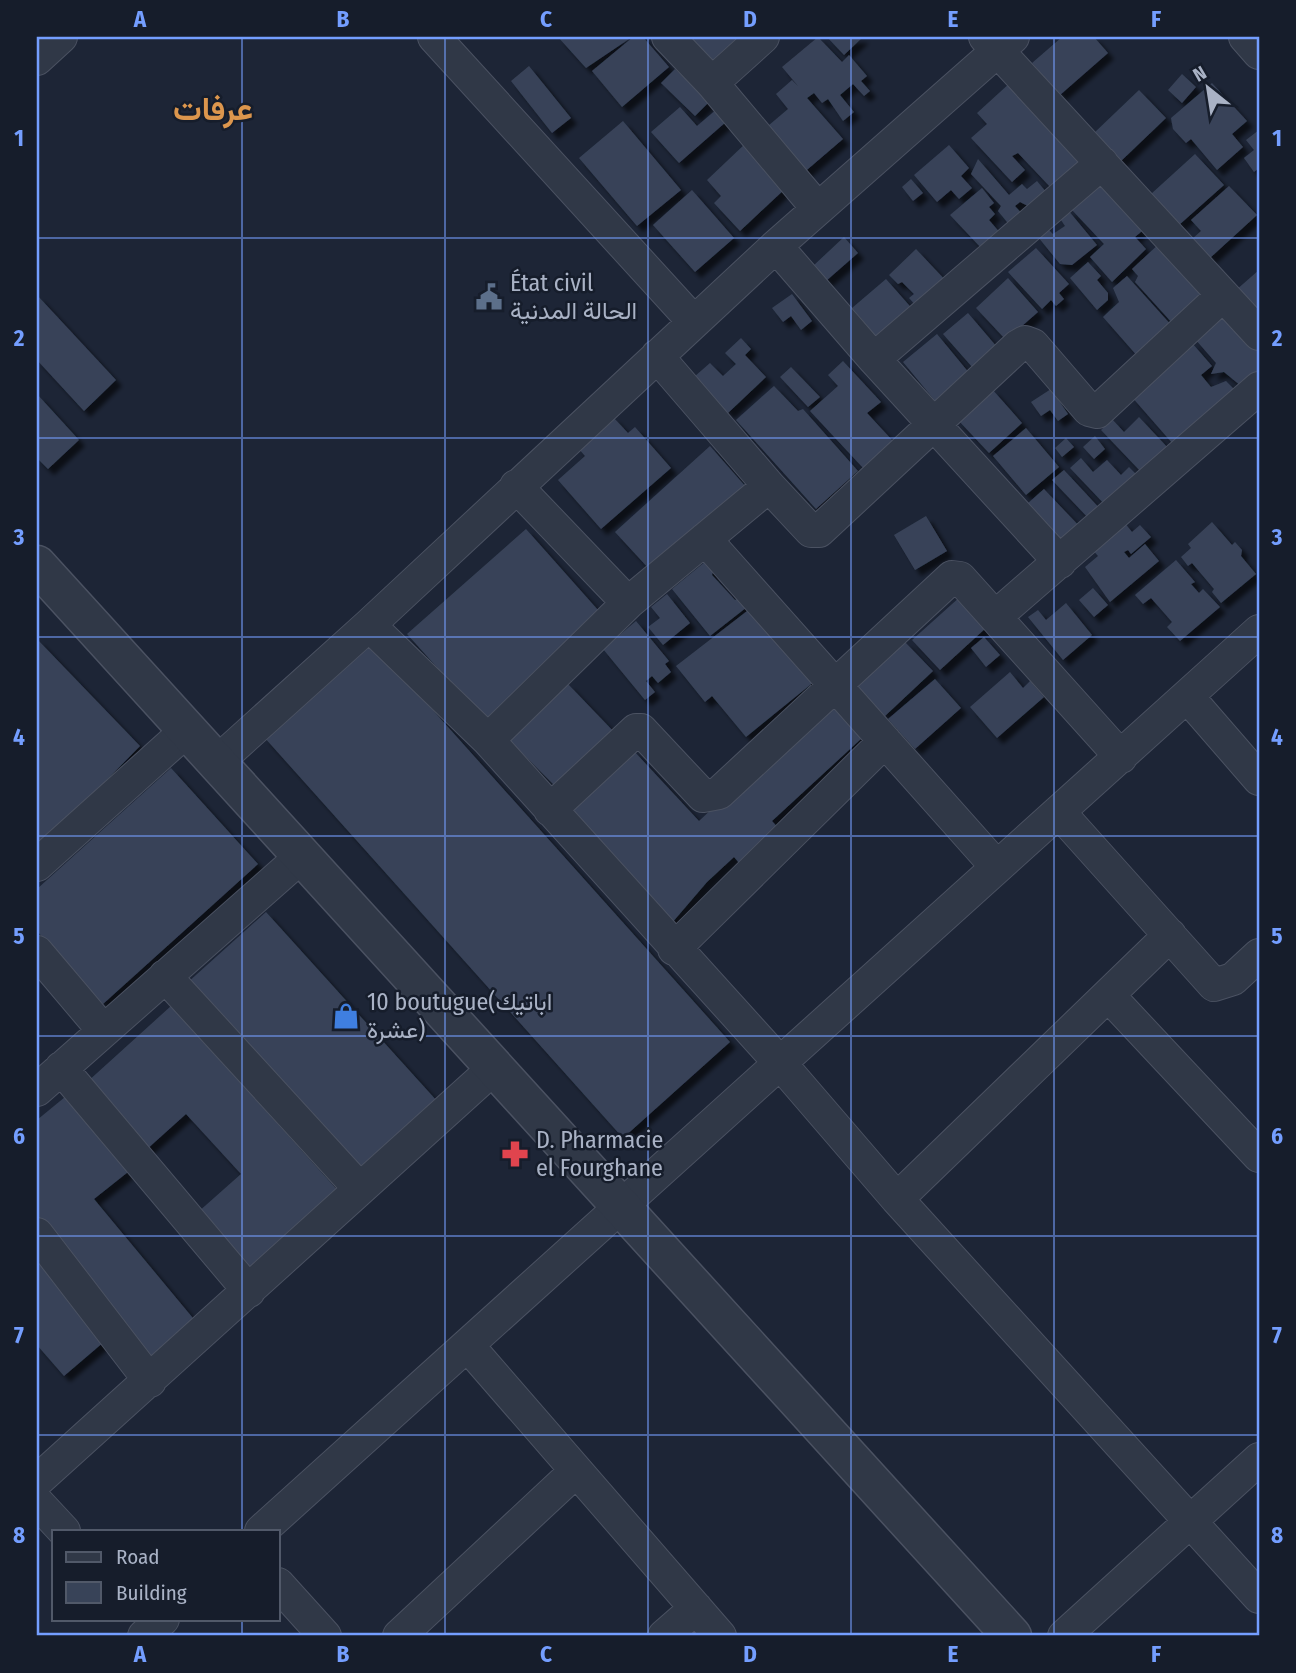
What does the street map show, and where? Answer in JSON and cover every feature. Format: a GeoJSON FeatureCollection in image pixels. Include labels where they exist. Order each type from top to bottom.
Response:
{"type":"FeatureCollection","features":[{"type":"Feature","properties":{"kind":"street"},"geometry":{"type":"LineString","coordinates":[[37,59],[61,37]]}},
{"type":"Feature","properties":{"kind":"street"},"geometry":{"type":"LineString","coordinates":[[434,37],[694,322]]}},
{"type":"Feature","properties":{"kind":"street"},"geometry":{"type":"LineString","coordinates":[[668,37],[712,83],[818,209]]}},
{"type":"Feature","properties":{"kind":"street"},"geometry":{"type":"LineString","coordinates":[[712,83],[763,37]]}},
{"type":"Feature","properties":{"kind":"street"},"geometry":{"type":"LineString","coordinates":[[1245,37],[1259,53]]}},
{"type":"Feature","properties":{"kind":"street"},"geometry":{"type":"LineString","coordinates":[[216,763],[369,625],[998,42],[1102,163],[1259,334]]}},
{"type":"Feature","properties":{"kind":"street"},"geometry":{"type":"LineString","coordinates":[[874,359],[1102,163]]}},
{"type":"Feature","properties":{"kind":"street"},"geometry":{"type":"LineString","coordinates":[[776,246],[874,359],[1060,562]]}},
{"type":"Feature","properties":{"kind":"street"},"geometry":{"type":"LineString","coordinates":[[657,356],[769,486],[811,531],[819,531],[1025,342],[1033,345],[1089,410],[1097,412],[1223,295]]}},
{"type":"Feature","properties":{"kind":"street"},"geometry":{"type":"LineString","coordinates":[[995,617],[1259,388]]}},
{"type":"Feature","properties":{"kind":"street"},"geometry":{"type":"LineString","coordinates":[[516,486],[628,603]]}},
{"type":"Feature","properties":{"kind":"street"},"geometry":{"type":"LineString","coordinates":[[488,740],[628,603],[769,486]]}},
{"type":"Feature","properties":{"kind":"street"},"geometry":{"type":"LineString","coordinates":[[705,539],[997,867]]}},
{"type":"Feature","properties":{"kind":"street"},"geometry":{"type":"LineString","coordinates":[[37,565],[1012,1636]]}},
{"type":"Feature","properties":{"kind":"street"},"geometry":{"type":"LineString","coordinates":[[550,810],[636,730],[641,730],[703,796],[719,793],[952,577],[960,579],[1121,757]]}},
{"type":"Feature","properties":{"kind":"street"},"geometry":{"type":"LineString","coordinates":[[369,625],[488,740],[674,949],[780,1063],[897,1199],[1259,1597]]}},
{"type":"Feature","properties":{"kind":"street"},"geometry":{"type":"LineString","coordinates":[[262,1530],[469,1347],[1259,631]]}},
{"type":"Feature","properties":{"kind":"street"},"geometry":{"type":"LineString","coordinates":[[1187,696],[1259,779]]}},
{"type":"Feature","properties":{"kind":"street"},"geometry":{"type":"LineString","coordinates":[[38,862],[186,731]]}},
{"type":"Feature","properties":{"kind":"street"},"geometry":{"type":"LineString","coordinates":[[674,949],[885,741]]}},
{"type":"Feature","properties":{"kind":"street"},"geometry":{"type":"LineString","coordinates":[[1059,811],[1214,985],[1233,979],[1259,955]]}},
{"type":"Feature","properties":{"kind":"street"},"geometry":{"type":"LineString","coordinates":[[37,1090],[302,856]]}},
{"type":"Feature","properties":{"kind":"street"},"geometry":{"type":"LineString","coordinates":[[897,1199],[1170,935]]}},
{"type":"Feature","properties":{"kind":"street"},"geometry":{"type":"LineString","coordinates":[[37,952],[103,1030]]}},
{"type":"Feature","properties":{"kind":"street"},"geometry":{"type":"LineString","coordinates":[[165,976],[360,1189]]}},
{"type":"Feature","properties":{"kind":"street"},"geometry":{"type":"LineString","coordinates":[[1108,995],[1259,1156]]}},
{"type":"Feature","properties":{"kind":"street"},"geometry":{"type":"LineString","coordinates":[[61,1068],[249,1291]]}},
{"type":"Feature","properties":{"kind":"street"},"geometry":{"type":"LineString","coordinates":[[37,1481],[494,1068]]}},
{"type":"Feature","properties":{"kind":"street"},"geometry":{"type":"LineString","coordinates":[[37,1234],[150,1381]]}},
{"type":"Feature","properties":{"kind":"street"},"geometry":{"type":"LineString","coordinates":[[469,1347],[720,1636]]}},
{"type":"Feature","properties":{"kind":"street"},"geometry":{"type":"LineString","coordinates":[[1064,1636],[1259,1459]]}},
{"type":"Feature","properties":{"kind":"street"},"geometry":{"type":"LineString","coordinates":[[399,1636],[576,1471]]}},
{"type":"Feature","properties":{"kind":"street"},"geometry":{"type":"LineString","coordinates":[[37,1502],[63,1530]]}},
{"type":"Feature","properties":{"kind":"street"},"geometry":{"type":"LineString","coordinates":[[280,1586],[325,1636]]}},
{"type":"Feature","properties":{"kind":"street"},"geometry":{"type":"LineString","coordinates":[[664,1636],[696,1608]]}},
{"type":"Feature","properties":{"kind":"building"},"geometry":{"type":"Polygon","coordinates":[[[558,37],[632,37],[586,68],[558,37]]]}},
{"type":"Feature","properties":{"kind":"building"},"geometry":{"type":"Polygon","coordinates":[[[633,37],[643,37],[669,67],[622,107],[592,71],[633,37]]]}},
{"type":"Feature","properties":{"kind":"building"},"geometry":{"type":"Polygon","coordinates":[[[686,37],[741,37],[711,64],[686,37]]]}},
{"type":"Feature","properties":{"kind":"building"},"geometry":{"type":"Polygon","coordinates":[[[818,37],[842,62],[849,55],[867,76],[861,81],[870,91],[864,96],[853,84],[840,95],[854,112],[843,121],[828,99],[822,103],[814,93],[807,98],[843,139],[801,175],[762,131],[788,109],[776,94],[792,80],[798,86],[782,67],[818,37]]]}},
{"type":"Feature","properties":{"kind":"building"},"geometry":{"type":"Polygon","coordinates":[[[827,37],[863,37],[844,55],[827,37]]]}},
{"type":"Feature","properties":{"kind":"building"},"geometry":{"type":"Polygon","coordinates":[[[1062,37],[1094,37],[1108,53],[1060,95],[1032,63],[1062,37]]]}},
{"type":"Feature","properties":{"kind":"building"},"geometry":{"type":"Polygon","coordinates":[[[529,66],[571,118],[552,133],[511,81],[529,66]]]}},
{"type":"Feature","properties":{"kind":"building"},"geometry":{"type":"Polygon","coordinates":[[[675,69],[709,102],[695,116],[661,83],[675,69]]]}},
{"type":"Feature","properties":{"kind":"building"},"geometry":{"type":"Polygon","coordinates":[[[1182,74],[1196,87],[1182,103],[1168,90],[1182,74]]]}},
{"type":"Feature","properties":{"kind":"building"},"geometry":{"type":"Polygon","coordinates":[[[1011,82],[1085,162],[1053,190],[1018,153],[1012,156],[1025,170],[1012,182],[971,138],[987,124],[977,113],[1011,82]]]}},
{"type":"Feature","properties":{"kind":"building"},"geometry":{"type":"Polygon","coordinates":[[[1212,83],[1247,121],[1232,134],[1243,147],[1217,170],[1191,139],[1186,143],[1173,129],[1171,118],[1212,83]]]}},
{"type":"Feature","properties":{"kind":"building"},"geometry":{"type":"Polygon","coordinates":[[[1139,90],[1166,118],[1120,162],[1093,134],[1139,90]]]}},
{"type":"Feature","properties":{"kind":"building"},"geometry":{"type":"Polygon","coordinates":[[[680,107],[697,126],[717,109],[727,121],[679,163],[651,132],[680,107]]]}},
{"type":"Feature","properties":{"kind":"building"},"geometry":{"type":"Polygon","coordinates":[[[623,121],[681,190],[637,226],[579,158],[623,121]]]}},
{"type":"Feature","properties":{"kind":"building"},"geometry":{"type":"Polygon","coordinates":[[[1259,130],[1259,168],[1254,172],[1244,158],[1254,150],[1246,140],[1259,130]]]}},
{"type":"Feature","properties":{"kind":"building"},"geometry":{"type":"Polygon","coordinates":[[[746,143],[787,187],[740,231],[714,203],[721,196],[707,180],[746,143]]]}},
{"type":"Feature","properties":{"kind":"building"},"geometry":{"type":"Polygon","coordinates":[[[949,145],[969,168],[961,176],[972,188],[959,199],[951,190],[937,202],[914,175],[949,145]]]}},
{"type":"Feature","properties":{"kind":"building"},"geometry":{"type":"Polygon","coordinates":[[[1195,154],[1224,185],[1179,225],[1151,194],[1195,154]]]}},
{"type":"Feature","properties":{"kind":"building"},"geometry":{"type":"Polygon","coordinates":[[[978,159],[1009,195],[1022,184],[1027,189],[1037,181],[1047,193],[1030,207],[1020,202],[1015,206],[1024,216],[1011,227],[998,211],[1001,206],[971,174],[978,159]]]}},
{"type":"Feature","properties":{"kind":"building"},"geometry":{"type":"Polygon","coordinates":[[[911,179],[923,193],[913,201],[902,187],[911,179]]]}},
{"type":"Feature","properties":{"kind":"building"},"geometry":{"type":"Polygon","coordinates":[[[1100,184],[1142,231],[1135,237],[1146,249],[1112,282],[1090,257],[1104,244],[1072,210],[1100,184]]]}},
{"type":"Feature","properties":{"kind":"building"},"geometry":{"type":"Polygon","coordinates":[[[1229,186],[1257,215],[1210,258],[1192,239],[1201,231],[1191,220],[1229,186]]]}},
{"type":"Feature","properties":{"kind":"building"},"geometry":{"type":"Polygon","coordinates":[[[982,188],[994,203],[989,207],[995,214],[989,220],[1002,235],[984,251],[950,215],[982,188]]]}},
{"type":"Feature","properties":{"kind":"building"},"geometry":{"type":"Polygon","coordinates":[[[692,190],[734,238],[695,272],[653,225],[692,190]]]}},
{"type":"Feature","properties":{"kind":"building"},"geometry":{"type":"Polygon","coordinates":[[[1068,210],[1097,245],[1072,265],[1060,264],[1038,237],[1048,229],[1053,234],[1065,226],[1059,217],[1068,210]]]}},
{"type":"Feature","properties":{"kind":"building"},"geometry":{"type":"Polygon","coordinates":[[[844,237],[858,253],[826,281],[813,266],[844,237]]]}},
{"type":"Feature","properties":{"kind":"building"},"geometry":{"type":"Polygon","coordinates":[[[1161,242],[1209,294],[1174,325],[1135,282],[1138,276],[1132,269],[1161,242]]]}},
{"type":"Feature","properties":{"kind":"building"},"geometry":{"type":"Polygon","coordinates":[[[1036,248],[1069,284],[1059,293],[1064,299],[1056,306],[1051,300],[1042,309],[1008,272],[1036,248]]]}},
{"type":"Feature","properties":{"kind":"building"},"geometry":{"type":"Polygon","coordinates":[[[916,249],[948,283],[920,310],[909,298],[914,294],[902,282],[898,284],[889,275],[916,249]]]}},
{"type":"Feature","properties":{"kind":"building"},"geometry":{"type":"Polygon","coordinates":[[[1088,262],[1101,276],[1097,280],[1108,293],[1108,300],[1097,310],[1070,278],[1088,262]]]}},
{"type":"Feature","properties":{"kind":"building"},"geometry":{"type":"Polygon","coordinates":[[[1259,270],[1259,319],[1235,291],[1259,270]]]}},
{"type":"Feature","properties":{"kind":"building"},"geometry":{"type":"Polygon","coordinates":[[[1127,276],[1173,327],[1139,358],[1103,317],[1119,302],[1113,288],[1127,276]]]}},
{"type":"Feature","properties":{"kind":"building"},"geometry":{"type":"Polygon","coordinates":[[[1008,278],[1038,312],[1006,340],[976,308],[1008,278]]]}},
{"type":"Feature","properties":{"kind":"building"},"geometry":{"type":"Polygon","coordinates":[[[886,279],[916,313],[882,343],[852,308],[886,279]]]}},
{"type":"Feature","properties":{"kind":"building"},"geometry":{"type":"Polygon","coordinates":[[[792,294],[812,321],[801,330],[791,316],[783,322],[772,308],[792,294]]]}},
{"type":"Feature","properties":{"kind":"building"},"geometry":{"type":"Polygon","coordinates":[[[37,295],[116,380],[84,411],[37,360],[37,295]]]}},
{"type":"Feature","properties":{"kind":"building"},"geometry":{"type":"Polygon","coordinates":[[[968,313],[997,347],[973,368],[943,334],[968,313]]]}},
{"type":"Feature","properties":{"kind":"building"},"geometry":{"type":"Polygon","coordinates":[[[1225,313],[1259,352],[1259,374],[1241,386],[1224,372],[1211,374],[1216,363],[1195,339],[1225,313]]]}},
{"type":"Feature","properties":{"kind":"building"},"geometry":{"type":"Polygon","coordinates":[[[937,334],[970,374],[936,402],[903,362],[937,334]]]}},
{"type":"Feature","properties":{"kind":"building"},"geometry":{"type":"Polygon","coordinates":[[[741,338],[751,349],[745,355],[766,377],[728,413],[694,377],[710,363],[723,376],[736,364],[725,353],[741,338]]]}},
{"type":"Feature","properties":{"kind":"building"},"geometry":{"type":"Polygon","coordinates":[[[1192,343],[1212,366],[1201,375],[1211,387],[1226,381],[1235,390],[1173,444],[1131,396],[1192,343]]]}},
{"type":"Feature","properties":{"kind":"building"},"geometry":{"type":"Polygon","coordinates":[[[843,361],[881,402],[867,413],[893,441],[864,469],[810,411],[838,386],[828,375],[843,361]]]}},
{"type":"Feature","properties":{"kind":"building"},"geometry":{"type":"Polygon","coordinates":[[[791,367],[820,397],[808,407],[780,377],[791,367]]]}},
{"type":"Feature","properties":{"kind":"building"},"geometry":{"type":"Polygon","coordinates":[[[774,386],[798,411],[803,409],[858,471],[816,509],[736,420],[774,386]]]}},
{"type":"Feature","properties":{"kind":"building"},"geometry":{"type":"Polygon","coordinates":[[[992,389],[1022,423],[989,453],[958,420],[992,389]]]}},
{"type":"Feature","properties":{"kind":"building"},"geometry":{"type":"Polygon","coordinates":[[[1051,389],[1068,414],[1058,421],[1050,410],[1041,416],[1031,402],[1051,389]]]}},
{"type":"Feature","properties":{"kind":"building"},"geometry":{"type":"Polygon","coordinates":[[[37,394],[79,440],[48,469],[37,458],[37,394]]]}},
{"type":"Feature","properties":{"kind":"building"},"geometry":{"type":"Polygon","coordinates":[[[613,417],[628,433],[635,427],[671,468],[601,529],[558,480],[585,456],[578,448],[613,417]]]}},
{"type":"Feature","properties":{"kind":"building"},"geometry":{"type":"Polygon","coordinates":[[[1139,417],[1169,449],[1143,474],[1101,430],[1112,419],[1124,432],[1139,417]]]}},
{"type":"Feature","properties":{"kind":"building"},"geometry":{"type":"Polygon","coordinates":[[[1026,428],[1059,467],[1026,495],[993,456],[1026,428]]]}},
{"type":"Feature","properties":{"kind":"building"},"geometry":{"type":"Polygon","coordinates":[[[1095,436],[1105,449],[1094,459],[1083,447],[1095,436]]]}},
{"type":"Feature","properties":{"kind":"building"},"geometry":{"type":"Polygon","coordinates":[[[1066,438],[1074,447],[1062,457],[1055,448],[1066,438]]]}},
{"type":"Feature","properties":{"kind":"building"},"geometry":{"type":"Polygon","coordinates":[[[710,446],[746,487],[651,571],[615,532],[710,446]]]}},
{"type":"Feature","properties":{"kind":"building"},"geometry":{"type":"Polygon","coordinates":[[[1081,458],[1093,472],[1107,460],[1121,475],[1129,467],[1141,479],[1109,509],[1070,468],[1081,458]]]}},
{"type":"Feature","properties":{"kind":"building"},"geometry":{"type":"Polygon","coordinates":[[[1064,470],[1104,513],[1093,523],[1052,480],[1064,470]]]}},
{"type":"Feature","properties":{"kind":"building"},"geometry":{"type":"Polygon","coordinates":[[[1044,489],[1084,531],[1067,547],[1027,504],[1044,489]]]}},
{"type":"Feature","properties":{"kind":"building"},"geometry":{"type":"Polygon","coordinates":[[[926,516],[947,551],[915,570],[894,535],[926,516]]]}},
{"type":"Feature","properties":{"kind":"building"},"geometry":{"type":"Polygon","coordinates":[[[1124,522],[1132,532],[1140,525],[1151,537],[1131,554],[1128,550],[1124,552],[1129,558],[1145,544],[1159,561],[1110,602],[1085,567],[1098,556],[1092,549],[1124,522]]]}},
{"type":"Feature","properties":{"kind":"building"},"geometry":{"type":"Polygon","coordinates":[[[1212,522],[1232,545],[1235,542],[1242,550],[1241,556],[1256,574],[1221,603],[1212,592],[1214,589],[1192,563],[1188,566],[1181,557],[1191,548],[1188,544],[1212,522]]]}},
{"type":"Feature","properties":{"kind":"building"},"geometry":{"type":"Polygon","coordinates":[[[526,529],[606,619],[488,724],[407,634],[526,529]]]}},
{"type":"Feature","properties":{"kind":"building"},"geometry":{"type":"Polygon","coordinates":[[[1176,560],[1195,582],[1191,584],[1199,593],[1203,589],[1220,607],[1180,641],[1167,627],[1172,622],[1151,598],[1143,604],[1135,595],[1176,560]]]}},
{"type":"Feature","properties":{"kind":"building"},"geometry":{"type":"Polygon","coordinates":[[[706,561],[714,567],[712,575],[735,600],[741,598],[747,607],[710,636],[672,589],[706,561]]]}},
{"type":"Feature","properties":{"kind":"building"},"geometry":{"type":"Polygon","coordinates":[[[1093,588],[1108,605],[1094,617],[1079,600],[1093,588]]]}},
{"type":"Feature","properties":{"kind":"building"},"geometry":{"type":"Polygon","coordinates":[[[667,594],[690,623],[663,645],[648,627],[660,618],[651,607],[667,594]]]}},
{"type":"Feature","properties":{"kind":"building"},"geometry":{"type":"Polygon","coordinates":[[[961,596],[988,626],[940,670],[912,640],[961,596]]]}},
{"type":"Feature","properties":{"kind":"building"},"geometry":{"type":"Polygon","coordinates":[[[1066,603],[1092,635],[1063,660],[1028,617],[1038,610],[1046,620],[1066,603]]]}},
{"type":"Feature","properties":{"kind":"building"},"geometry":{"type":"Polygon","coordinates":[[[751,608],[815,681],[746,737],[712,696],[705,702],[676,666],[751,608]]]}},
{"type":"Feature","properties":{"kind":"building"},"geometry":{"type":"Polygon","coordinates":[[[636,621],[669,661],[665,664],[671,672],[658,683],[652,676],[646,681],[655,692],[645,700],[603,649],[636,621]]]}},
{"type":"Feature","properties":{"kind":"building"},"geometry":{"type":"Polygon","coordinates":[[[984,637],[1000,655],[986,667],[971,648],[984,637]]]}},
{"type":"Feature","properties":{"kind":"building"},"geometry":{"type":"Polygon","coordinates":[[[37,639],[140,746],[40,848],[37,844],[37,639]]]}},
{"type":"Feature","properties":{"kind":"building"},"geometry":{"type":"Polygon","coordinates":[[[371,641],[730,1042],[623,1138],[264,737],[371,641]]]}},
{"type":"Feature","properties":{"kind":"building"},"geometry":{"type":"Polygon","coordinates":[[[905,642],[933,671],[885,716],[857,687],[905,642]]]}},
{"type":"Feature","properties":{"kind":"building"},"geometry":{"type":"Polygon","coordinates":[[[1010,672],[1023,688],[1030,681],[1044,697],[997,738],[970,707],[1010,672]]]}},
{"type":"Feature","properties":{"kind":"building"},"geometry":{"type":"Polygon","coordinates":[[[935,679],[961,708],[915,749],[888,719],[935,679]]]}},
{"type":"Feature","properties":{"kind":"building"},"geometry":{"type":"Polygon","coordinates":[[[568,684],[616,734],[559,790],[510,741],[568,684]]]}},
{"type":"Feature","properties":{"kind":"building"},"geometry":{"type":"Polygon","coordinates":[[[828,701],[862,738],[772,821],[780,830],[740,864],[734,857],[707,882],[671,924],[566,805],[633,750],[699,821],[828,701]]]}},
{"type":"Feature","properties":{"kind":"building"},"geometry":{"type":"Polygon","coordinates":[[[171,768],[258,864],[103,1004],[37,931],[37,889],[171,768]]]}},
{"type":"Feature","properties":{"kind":"building"},"geometry":{"type":"Polygon","coordinates":[[[266,912],[437,1101],[357,1173],[186,984],[266,912]]]}},
{"type":"Feature","properties":{"kind":"building"},"geometry":{"type":"Polygon","coordinates":[[[171,1006],[341,1194],[252,1274],[197,1213],[241,1174],[186,1114],[146,1150],[86,1083],[171,1006]]]}},
{"type":"Feature","properties":{"kind":"building"},"geometry":{"type":"Polygon","coordinates":[[[65,1097],[128,1172],[94,1199],[202,1329],[155,1368],[37,1227],[37,1120],[65,1097]]]}},
{"type":"Feature","properties":{"kind":"building"},"geometry":{"type":"Polygon","coordinates":[[[37,1251],[112,1335],[64,1376],[37,1345],[37,1251]]]}},
{"type":"Feature","properties":{"kind":"place","name":"État civil الحالة المدنية"},"geometry":{"type":"Point","coordinates":[489,297]}},
{"type":"Feature","properties":{"kind":"place","name":"10 boutugue(اباتيك عشرة)"},"geometry":{"type":"Point","coordinates":[346,1016]}},
{"type":"Feature","properties":{"kind":"place","name":"D. Pharmacie el Fourghane"},"geometry":{"type":"Point","coordinates":[515,1154]}},
{"type":"Feature","properties":{"kind":"district","name":"عرفات"},"geometry":{"type":"Point","coordinates":[213,109]}}]}
